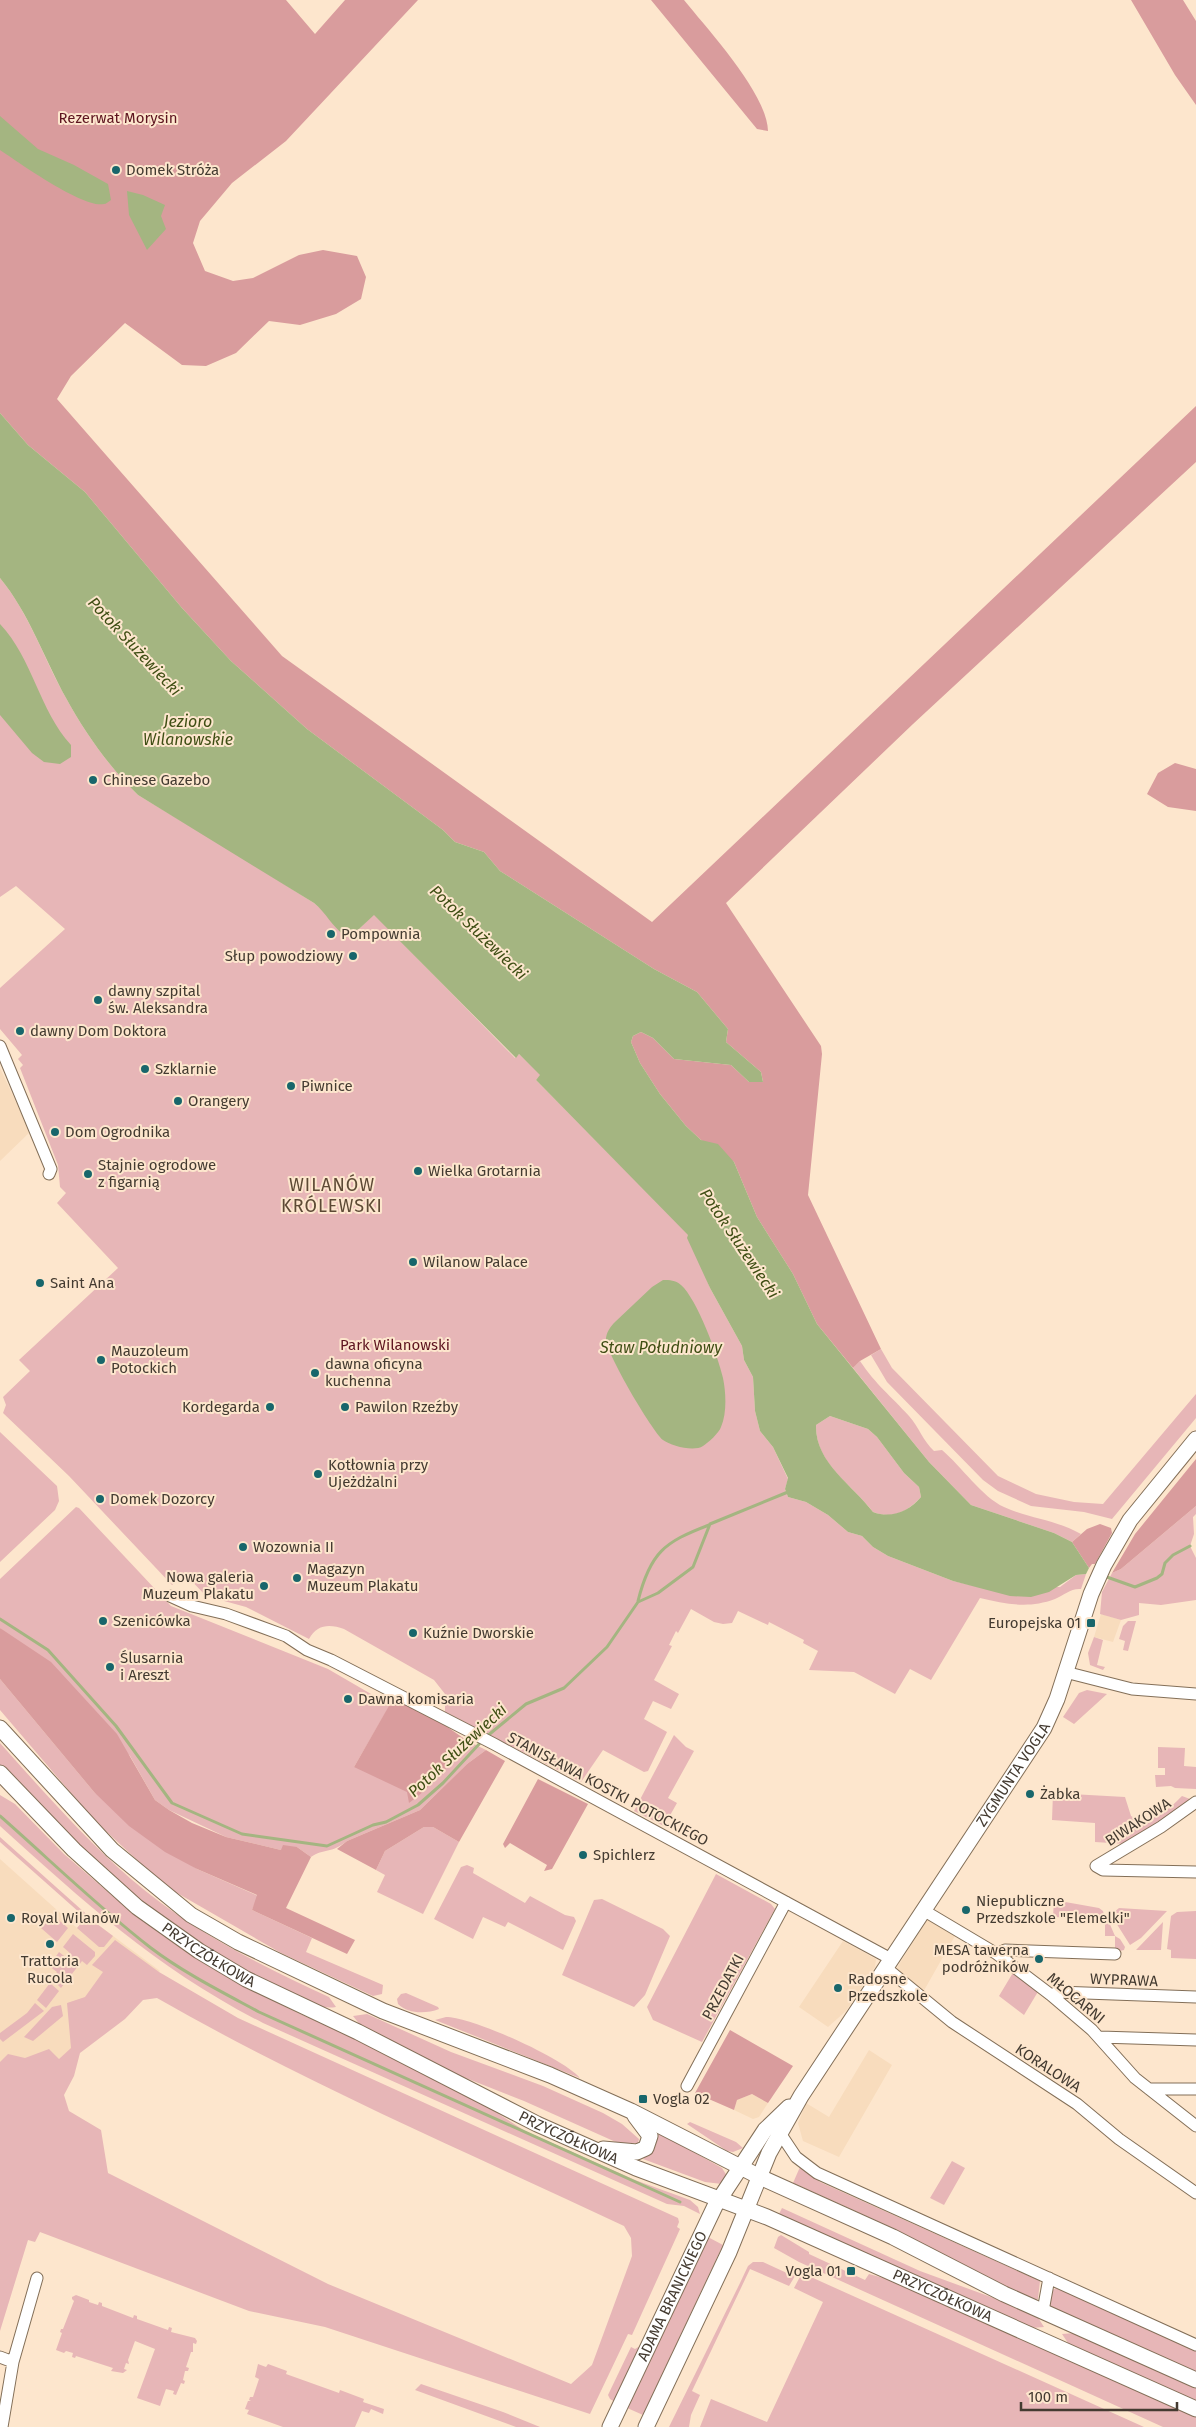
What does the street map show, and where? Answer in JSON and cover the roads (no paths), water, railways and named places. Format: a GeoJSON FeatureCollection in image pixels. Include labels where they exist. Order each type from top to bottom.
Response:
{"type":"FeatureCollection","features":[{"type":"Feature","properties":{"kind":"main road","name":"ZYGMUNTA VOGLA"},"geometry":{"type":"LineString","coordinates":[[760,2177],[780,2133],[801,2096],[1044,1728],[1057,1699],[1091,1594],[1104,1565],[1130,1520],[1196,1439]]}},
{"type":"Feature","properties":{"kind":"main road","name":"PRZYCZÓŁKOWA"},"geometry":{"type":"LineString","coordinates":[[0,1728],[112,1850],[191,1915],[281,1964],[384,2011],[550,2076],[631,2111],[760,2177],[893,2238],[964,2275],[1196,2380]]}},
{"type":"Feature","properties":{"kind":"main road","name":"PRZYCZÓŁKOWA"},"geometry":{"type":"LineString","coordinates":[[0,1773],[107,1881],[164,1927],[199,1951],[280,1996],[358,2032],[536,2124],[589,2148],[636,2168],[748,2210],[1196,2409]]}},
{"type":"Feature","properties":{"kind":"main road","name":"ZYGMUNTA VOGLA"},"geometry":{"type":"LineString","coordinates":[[741,2167],[765,2130],[801,2096]]}},
{"type":"Feature","properties":{"kind":"main road"},"geometry":{"type":"LineString","coordinates":[[589,2148],[637,2152],[646,2148],[650,2136],[631,2111]]}},
{"type":"Feature","properties":{"kind":"main road","name":"ADAMA BRANICKIEGO"},"geometry":{"type":"LineString","coordinates":[[610,2427],[719,2199],[741,2167]]}},
{"type":"Feature","properties":{"kind":"main road"},"geometry":{"type":"LineString","coordinates":[[646,2427],[748,2210],[760,2177]]}},
{"type":"Feature","properties":{"kind":"street"},"geometry":{"type":"LineString","coordinates":[[0,1046],[50,1169],[49,1174]]}},
{"type":"Feature","properties":{"kind":"street","name":"STANISŁAWA KOSTKI POTOCKIEGO"},"geometry":{"type":"LineString","coordinates":[[170,1596],[192,1606],[226,1614],[286,1636],[307,1650],[331,1660],[475,1734],[786,1902],[888,1963]]}},
{"type":"Feature","properties":{"kind":"street"},"geometry":{"type":"LineString","coordinates":[[1065,1672],[1132,1689],[1196,1694]]}},
{"type":"Feature","properties":{"kind":"street"},"geometry":{"type":"LineString","coordinates":[[0,1788],[23,1797]]}},
{"type":"Feature","properties":{"kind":"street","name":"BIWAKOWA"},"geometry":{"type":"LineString","coordinates":[[1196,1802],[1161,1827],[1096,1866],[1103,1870],[1196,1872]]}},
{"type":"Feature","properties":{"kind":"street","name":"PRZEDATKI"},"geometry":{"type":"LineString","coordinates":[[687,2086],[786,1902]]}},
{"type":"Feature","properties":{"kind":"street","name":"MŁOCARNI"},"geometry":{"type":"LineString","coordinates":[[923,1910],[997,1954],[1051,1995],[1100,2037],[1123,2065],[1149,2089],[1196,2126]]}},
{"type":"Feature","properties":{"kind":"street"},"geometry":{"type":"LineString","coordinates":[[997,1954],[1005,1950],[1115,1954]]}},
{"type":"Feature","properties":{"kind":"street","name":"KORALOWA"},"geometry":{"type":"LineString","coordinates":[[888,1963],[952,2022],[1077,2104],[1118,2139],[1196,2193]]}},
{"type":"Feature","properties":{"kind":"street","name":"WYPRAWA"},"geometry":{"type":"LineString","coordinates":[[1051,1995],[1058,1992],[1196,1997]]}},
{"type":"Feature","properties":{"kind":"street"},"geometry":{"type":"LineString","coordinates":[[1100,2037],[1196,2040]]}},
{"type":"Feature","properties":{"kind":"street"},"geometry":{"type":"LineString","coordinates":[[1149,2089],[1196,2089]]}},
{"type":"Feature","properties":{"kind":"street"},"geometry":{"type":"LineString","coordinates":[[780,2133],[796,2157],[818,2173],[1196,2345]]}},
{"type":"Feature","properties":{"kind":"street"},"geometry":{"type":"LineString","coordinates":[[2,2427],[14,2362],[37,2278]]}},
{"type":"Feature","properties":{"kind":"street"},"geometry":{"type":"LineString","coordinates":[[1043,2311],[1049,2278]]}},
{"type":"Feature","properties":{"kind":"street"},"geometry":{"type":"LineString","coordinates":[[0,2357],[14,2362]]}},
{"type":"Feature","properties":{"kind":"water"},"geometry":{"type":"Polygon","coordinates":[[[0,116],[38,149],[74,165],[108,184],[111,200],[104,204],[95,204],[82,199],[51,183],[0,150],[0,116]]]}},
{"type":"Feature","properties":{"kind":"water"},"geometry":{"type":"Polygon","coordinates":[[[127,191],[143,195],[165,205],[161,216],[166,229],[147,250],[129,215],[127,191]]]}},
{"type":"Feature","properties":{"kind":"water","name":"Jezioro Wilanowskie"},"geometry":{"type":"Polygon","coordinates":[[[0,413],[28,445],[85,492],[182,608],[231,661],[307,729],[443,830],[455,842],[484,852],[500,871],[654,969],[697,992],[728,1029],[726,1042],[761,1072],[763,1082],[749,1082],[731,1065],[674,1059],[653,1038],[641,1032],[633,1036],[631,1042],[640,1063],[660,1094],[686,1126],[701,1140],[718,1144],[734,1162],[757,1217],[793,1274],[817,1324],[929,1462],[971,1505],[1054,1533],[1072,1542],[1089,1568],[1086,1574],[1076,1575],[1049,1592],[1031,1597],[1010,1596],[953,1581],[888,1556],[873,1547],[862,1536],[848,1532],[828,1515],[806,1502],[788,1497],[785,1489],[788,1478],[773,1447],[760,1431],[755,1411],[753,1377],[744,1360],[742,1346],[710,1288],[687,1238],[688,1235],[536,1080],[540,1075],[519,1054],[516,1058],[374,915],[359,929],[344,935],[314,903],[138,795],[108,762],[81,724],[58,683],[28,621],[0,578],[0,413]],[[830,1416],[816,1425],[817,1438],[828,1462],[873,1512],[887,1515],[906,1510],[921,1497],[919,1487],[904,1473],[877,1437],[868,1429],[830,1416]]]}},
{"type":"Feature","properties":{"kind":"water"},"geometry":{"type":"Polygon","coordinates":[[[0,624],[21,653],[51,716],[71,745],[71,757],[60,764],[44,762],[32,753],[0,715],[0,624]]]}},
{"type":"Feature","properties":{"kind":"water","name":"Staw Południowy"},"geometry":{"type":"Polygon","coordinates":[[[663,1280],[679,1283],[694,1302],[717,1356],[723,1378],[725,1403],[723,1421],[716,1435],[699,1448],[683,1448],[671,1444],[657,1434],[630,1390],[607,1345],[606,1338],[612,1325],[652,1287],[663,1280]]]}},
{"type":"Feature","properties":{"kind":"waterway","name":"Potok Służewiecki"},"geometry":{"type":"LineString","coordinates":[[486,1737],[526,1704],[564,1688],[607,1647],[638,1602],[658,1593],[693,1567],[710,1524],[788,1492]]}},
{"type":"Feature","properties":{"kind":"waterway"},"geometry":{"type":"LineString","coordinates":[[638,1601],[648,1571],[661,1551],[681,1537],[709,1525]]}},
{"type":"Feature","properties":{"kind":"waterway"},"geometry":{"type":"LineString","coordinates":[[1104,1576],[1135,1587],[1157,1578],[1162,1574],[1165,1563],[1173,1555],[1190,1546]]}},
{"type":"Feature","properties":{"kind":"waterway","name":"Potok Służewiecki"},"geometry":{"type":"LineString","coordinates":[[0,1619],[48,1650],[116,1726],[172,1803],[242,1834],[327,1846],[373,1825],[386,1822],[418,1805],[443,1783],[481,1742]]}},
{"type":"Feature","properties":{"kind":"waterway"},"geometry":{"type":"LineString","coordinates":[[0,1816],[131,1932],[151,1948],[203,1982],[259,2012],[680,2202]]}},
{"type":"Feature","properties":{"kind":"place","name":"Domek Stróża"},"geometry":{"type":"Point","coordinates":[116,170]}},
{"type":"Feature","properties":{"kind":"place","name":"Chinese Gazebo"},"geometry":{"type":"Point","coordinates":[93,780]}},
{"type":"Feature","properties":{"kind":"place","name":"Pompownia"},"geometry":{"type":"Point","coordinates":[331,934]}},
{"type":"Feature","properties":{"kind":"place","name":"Słup powodziowy"},"geometry":{"type":"Point","coordinates":[353,956]}},
{"type":"Feature","properties":{"kind":"place","name":"dawny szpital św. Aleksandra"},"geometry":{"type":"Point","coordinates":[98,1000]}},
{"type":"Feature","properties":{"kind":"place","name":"dawny Dom Doktora"},"geometry":{"type":"Point","coordinates":[20,1031]}},
{"type":"Feature","properties":{"kind":"place","name":"Szklarnie"},"geometry":{"type":"Point","coordinates":[145,1069]}},
{"type":"Feature","properties":{"kind":"place","name":"Piwnice"},"geometry":{"type":"Point","coordinates":[291,1086]}},
{"type":"Feature","properties":{"kind":"place","name":"Orangery"},"geometry":{"type":"Point","coordinates":[178,1101]}},
{"type":"Feature","properties":{"kind":"place","name":"Dom Ogrodnika"},"geometry":{"type":"Point","coordinates":[55,1132]}},
{"type":"Feature","properties":{"kind":"place","name":"Wielka Grotarnia"},"geometry":{"type":"Point","coordinates":[418,1171]}},
{"type":"Feature","properties":{"kind":"place","name":"Stajnie ogrodowe z figarnią"},"geometry":{"type":"Point","coordinates":[88,1174]}},
{"type":"Feature","properties":{"kind":"place","name":"Wilanow Palace"},"geometry":{"type":"Point","coordinates":[413,1262]}},
{"type":"Feature","properties":{"kind":"place","name":"Saint Ana"},"geometry":{"type":"Point","coordinates":[40,1283]}},
{"type":"Feature","properties":{"kind":"place","name":"Mauzoleum Potockich"},"geometry":{"type":"Point","coordinates":[101,1360]}},
{"type":"Feature","properties":{"kind":"place","name":"dawna oficyna kuchenna"},"geometry":{"type":"Point","coordinates":[315,1373]}},
{"type":"Feature","properties":{"kind":"place","name":"Kordegarda"},"geometry":{"type":"Point","coordinates":[270,1407]}},
{"type":"Feature","properties":{"kind":"place","name":"Pawilon Rzeźby"},"geometry":{"type":"Point","coordinates":[345,1407]}},
{"type":"Feature","properties":{"kind":"place","name":"Kotłownia przy Ujeżdżalni"},"geometry":{"type":"Point","coordinates":[318,1474]}},
{"type":"Feature","properties":{"kind":"place","name":"Domek Dozorcy"},"geometry":{"type":"Point","coordinates":[100,1499]}},
{"type":"Feature","properties":{"kind":"place","name":"Wozownia II"},"geometry":{"type":"Point","coordinates":[243,1547]}},
{"type":"Feature","properties":{"kind":"place","name":"Magazyn Muzeum Plakatu"},"geometry":{"type":"Point","coordinates":[297,1578]}},
{"type":"Feature","properties":{"kind":"place","name":"Nowa galeria Muzeum Plakatu"},"geometry":{"type":"Point","coordinates":[264,1586]}},
{"type":"Feature","properties":{"kind":"place","name":"Szenicówka"},"geometry":{"type":"Point","coordinates":[103,1621]}},
{"type":"Feature","properties":{"kind":"place","name":"Europejska 01"},"geometry":{"type":"Point","coordinates":[1091,1623]}},
{"type":"Feature","properties":{"kind":"place","name":"Kuźnie Dworskie"},"geometry":{"type":"Point","coordinates":[413,1633]}},
{"type":"Feature","properties":{"kind":"place","name":"Ślusarnia i Areszt"},"geometry":{"type":"Point","coordinates":[110,1667]}},
{"type":"Feature","properties":{"kind":"place","name":"Dawna komisaria"},"geometry":{"type":"Point","coordinates":[348,1699]}},
{"type":"Feature","properties":{"kind":"place","name":"Żabka"},"geometry":{"type":"Point","coordinates":[1030,1794]}},
{"type":"Feature","properties":{"kind":"place","name":"Spichlerz"},"geometry":{"type":"Point","coordinates":[583,1855]}},
{"type":"Feature","properties":{"kind":"place","name":"Niepubliczne Przedszkole \"Elemelki\""},"geometry":{"type":"Point","coordinates":[966,1910]}},
{"type":"Feature","properties":{"kind":"place","name":"Royal Wilanów"},"geometry":{"type":"Point","coordinates":[11,1918]}},
{"type":"Feature","properties":{"kind":"place","name":"Trattoria Rucola"},"geometry":{"type":"Point","coordinates":[50,1944]}},
{"type":"Feature","properties":{"kind":"place","name":"MESA tawerna podróżników"},"geometry":{"type":"Point","coordinates":[1039,1959]}},
{"type":"Feature","properties":{"kind":"place","name":"Radosne Przedszkole"},"geometry":{"type":"Point","coordinates":[838,1988]}},
{"type":"Feature","properties":{"kind":"place","name":"Vogla 02"},"geometry":{"type":"Point","coordinates":[643,2099]}},
{"type":"Feature","properties":{"kind":"place","name":"Vogla 01"},"geometry":{"type":"Point","coordinates":[851,2271]}},
{"type":"Feature","properties":{"kind":"district","name":"WILANÓW KRÓLEWSKI"},"geometry":{"type":"Point","coordinates":[332,1195]}},
{"type":"Feature","properties":{"kind":"park label","name":"Rezerwat Morysin"},"geometry":{"type":"Point","coordinates":[118,118]}},
{"type":"Feature","properties":{"kind":"park label","name":"Park Wilanowski"},"geometry":{"type":"Point","coordinates":[395,1345]}}]}
